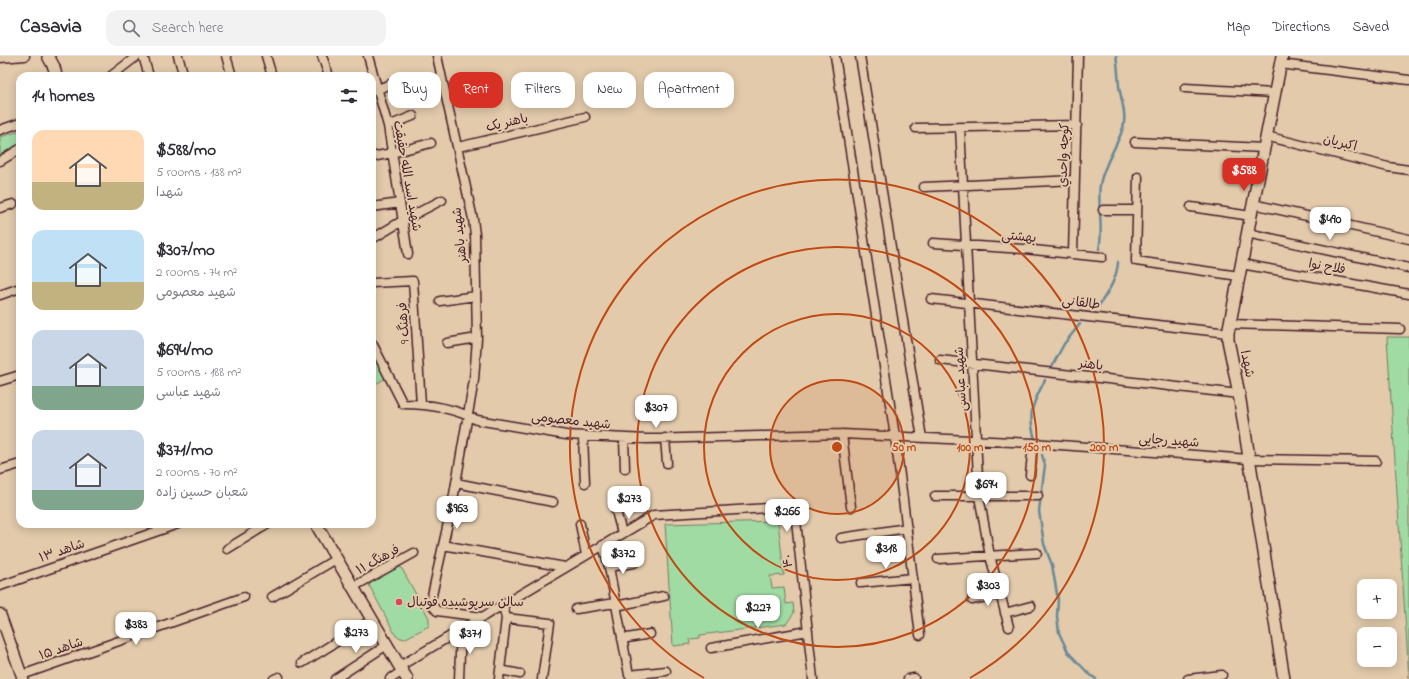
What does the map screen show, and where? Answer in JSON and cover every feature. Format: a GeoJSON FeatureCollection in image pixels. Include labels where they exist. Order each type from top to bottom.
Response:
{"type":"FeatureCollection","features":[{"type":"Feature","properties":{"kind":"main road"},"geometry":{"type":"LineString","coordinates":[[48,56],[55,71]]}},
{"type":"Feature","properties":{"kind":"main road","name":"شهدا"},"geometry":{"type":"LineString","coordinates":[[1281,60],[1241,264],[1228,340],[1250,459],[1284,679]]}},
{"type":"Feature","properties":{"kind":"main road"},"geometry":{"type":"LineString","coordinates":[[318,528],[403,672]]}},
{"type":"Feature","properties":{"kind":"street"},"geometry":{"type":"LineString","coordinates":[[0,58],[25,56]]}},
{"type":"Feature","properties":{"kind":"street"},"geometry":{"type":"LineString","coordinates":[[116,72],[137,56]]}},
{"type":"Feature","properties":{"kind":"street"},"geometry":{"type":"LineString","coordinates":[[143,56],[148,72]]}},
{"type":"Feature","properties":{"kind":"street"},"geometry":{"type":"LineString","coordinates":[[178,56],[183,72]]}},
{"type":"Feature","properties":{"kind":"street"},"geometry":{"type":"LineString","coordinates":[[226,56],[231,72]]}},
{"type":"Feature","properties":{"kind":"street"},"geometry":{"type":"LineString","coordinates":[[266,56],[271,72]]}},
{"type":"Feature","properties":{"kind":"street"},"geometry":{"type":"LineString","coordinates":[[322,56],[328,72]]}},
{"type":"Feature","properties":{"kind":"street","name":"شهید اسد الله حقیقت"},"geometry":{"type":"LineString","coordinates":[[368,56],[371,72]]}},
{"type":"Feature","properties":{"kind":"street","name":"شهید باهنر"},"geometry":{"type":"LineString","coordinates":[[437,56],[473,219],[475,235],[477,338],[474,380],[456,483],[430,600],[437,611],[482,617]]}},
{"type":"Feature","properties":{"kind":"street"},"geometry":{"type":"LineString","coordinates":[[835,56],[895,436],[920,635]]}},
{"type":"Feature","properties":{"kind":"street"},"geometry":{"type":"LineString","coordinates":[[860,56],[922,438]]}},
{"type":"Feature","properties":{"kind":"street","name":"كوچه واحدي"},"geometry":{"type":"LineString","coordinates":[[1073,254],[1078,56]]}},
{"type":"Feature","properties":{"kind":"street"},"geometry":{"type":"LineString","coordinates":[[1281,60],[1409,80]]}},
{"type":"Feature","properties":{"kind":"street"},"geometry":{"type":"LineString","coordinates":[[376,90],[388,85]]}},
{"type":"Feature","properties":{"kind":"street"},"geometry":{"type":"LineString","coordinates":[[1185,88],[1274,93]]}},
{"type":"Feature","properties":{"kind":"street","name":"شهید اسد الله حقیقت"},"geometry":{"type":"LineString","coordinates":[[376,93],[388,126],[408,254]]}},
{"type":"Feature","properties":{"kind":"street"},"geometry":{"type":"LineString","coordinates":[[388,126],[413,116]]}},
{"type":"Feature","properties":{"kind":"street","name":"باهنر یک"},"geometry":{"type":"LineString","coordinates":[[458,147],[585,117]]}},
{"type":"Feature","properties":{"kind":"street"},"geometry":{"type":"LineString","coordinates":[[0,130],[16,124]]}},
{"type":"Feature","properties":{"kind":"street"},"geometry":{"type":"LineString","coordinates":[[916,128],[1077,125]]}},
{"type":"Feature","properties":{"kind":"street","name":"شهید عباسی"},"geometry":{"type":"LineString","coordinates":[[960,127],[979,496],[990,556],[1009,627]]}},
{"type":"Feature","properties":{"kind":"street","name":"اکبریان"},"geometry":{"type":"LineString","coordinates":[[1266,136],[1388,167],[1409,170]]}},
{"type":"Feature","properties":{"kind":"street"},"geometry":{"type":"LineString","coordinates":[[1135,142],[1264,148]]}},
{"type":"Feature","properties":{"kind":"street"},"geometry":{"type":"LineString","coordinates":[[376,155],[431,143]]}},
{"type":"Feature","properties":{"kind":"street"},"geometry":{"type":"LineString","coordinates":[[0,161],[16,151]]}},
{"type":"Feature","properties":{"kind":"street"},"geometry":{"type":"LineString","coordinates":[[1138,177],[1136,261],[1239,276]]}},
{"type":"Feature","properties":{"kind":"street"},"geometry":{"type":"LineString","coordinates":[[924,187],[1075,180]]}},
{"type":"Feature","properties":{"kind":"street"},"geometry":{"type":"LineString","coordinates":[[376,237],[442,200]]}},
{"type":"Feature","properties":{"kind":"street"},"geometry":{"type":"LineString","coordinates":[[376,206],[400,203]]}},
{"type":"Feature","properties":{"kind":"street"},"geometry":{"type":"LineString","coordinates":[[0,208],[13,204]]}},
{"type":"Feature","properties":{"kind":"street"},"geometry":{"type":"LineString","coordinates":[[1253,204],[1409,239]]}},
{"type":"Feature","properties":{"kind":"street"},"geometry":{"type":"LineString","coordinates":[[1191,207],[1251,216]]}},
{"type":"Feature","properties":{"kind":"street"},"geometry":{"type":"LineString","coordinates":[[1103,210],[1137,210]]}},
{"type":"Feature","properties":{"kind":"street"},"geometry":{"type":"LineString","coordinates":[[1247,234],[1409,268]]}},
{"type":"Feature","properties":{"kind":"street","name":"بهشتی"},"geometry":{"type":"LineString","coordinates":[[933,243],[1024,249],[1102,257]]}},
{"type":"Feature","properties":{"kind":"street","name":"فلاح نوا"},"geometry":{"type":"LineString","coordinates":[[1241,264],[1409,294]]}},
{"type":"Feature","properties":{"kind":"street","name":"فرهنگ 9"},"geometry":{"type":"LineString","coordinates":[[376,283],[413,281],[421,404]]}},
{"type":"Feature","properties":{"kind":"street"},"geometry":{"type":"LineString","coordinates":[[0,295],[16,289]]}},
{"type":"Feature","properties":{"kind":"street"},"geometry":{"type":"LineString","coordinates":[[440,301],[476,296]]}},
{"type":"Feature","properties":{"kind":"street","name":"طالقانی"},"geometry":{"type":"LineString","coordinates":[[931,299],[1229,328],[1400,329]]}},
{"type":"Feature","properties":{"kind":"street"},"geometry":{"type":"LineString","coordinates":[[447,343],[477,338]]}},
{"type":"Feature","properties":{"kind":"street","name":"شهید معصومی"},"geometry":{"type":"LineString","coordinates":[[376,351],[403,404],[439,406],[468,415],[478,420],[566,435],[624,438],[842,434]]}},
{"type":"Feature","properties":{"kind":"street","name":"باهنر"},"geometry":{"type":"LineString","coordinates":[[940,360],[1239,394]]}},
{"type":"Feature","properties":{"kind":"street"},"geometry":{"type":"LineString","coordinates":[[0,382],[16,376]]}},
{"type":"Feature","properties":{"kind":"street"},"geometry":{"type":"LineString","coordinates":[[842,434],[851,507]]}},
{"type":"Feature","properties":{"kind":"street","name":"شهید رجایی"},"geometry":{"type":"LineString","coordinates":[[842,434],[1034,443],[1250,459],[1376,461]]}},
{"type":"Feature","properties":{"kind":"street"},"geometry":{"type":"LineString","coordinates":[[584,436],[585,483]]}},
{"type":"Feature","properties":{"kind":"street"},"geometry":{"type":"LineString","coordinates":[[624,438],[625,469]]}},
{"type":"Feature","properties":{"kind":"street"},"geometry":{"type":"LineString","coordinates":[[665,438],[667,463]]}},
{"type":"Feature","properties":{"kind":"street"},"geometry":{"type":"LineString","coordinates":[[1030,475],[1034,443]]}},
{"type":"Feature","properties":{"kind":"street"},"geometry":{"type":"LineString","coordinates":[[0,470],[16,465]]}},
{"type":"Feature","properties":{"kind":"street"},"geometry":{"type":"LineString","coordinates":[[456,483],[554,502]]}},
{"type":"Feature","properties":{"kind":"street"},"geometry":{"type":"LineString","coordinates":[[935,496],[1038,496]]}},
{"type":"Feature","properties":{"kind":"street","name":"۴۰"},"geometry":{"type":"LineString","coordinates":[[622,534],[654,514],[784,506],[792,508],[795,511],[813,679]]}},
{"type":"Feature","properties":{"kind":"street"},"geometry":{"type":"LineString","coordinates":[[390,679],[403,672],[461,630],[622,534],[616,511]]}},
{"type":"Feature","properties":{"kind":"street"},"geometry":{"type":"LineString","coordinates":[[580,524],[586,555]]}},
{"type":"Feature","properties":{"kind":"street","name":"شاهد ۱۳"},"geometry":{"type":"LineString","coordinates":[[0,586],[167,528]]}},
{"type":"Feature","properties":{"kind":"street"},"geometry":{"type":"LineString","coordinates":[[226,549],[261,528]]}},
{"type":"Feature","properties":{"kind":"street"},"geometry":{"type":"LineString","coordinates":[[841,538],[907,528]]}},
{"type":"Feature","properties":{"kind":"street"},"geometry":{"type":"LineString","coordinates":[[443,545],[565,568]]}},
{"type":"Feature","properties":{"kind":"street"},"geometry":{"type":"LineString","coordinates":[[603,545],[609,567],[629,675],[666,671]]}},
{"type":"Feature","properties":{"kind":"street"},"geometry":{"type":"LineString","coordinates":[[938,560],[1037,552]]}},
{"type":"Feature","properties":{"kind":"street","name":"فرهنگ ۱۱"},"geometry":{"type":"LineString","coordinates":[[353,588],[414,553]]}},
{"type":"Feature","properties":{"kind":"street"},"geometry":{"type":"LineString","coordinates":[[272,597],[336,559]]}},
{"type":"Feature","properties":{"kind":"street"},"geometry":{"type":"LineString","coordinates":[[609,567],[634,563]]}},
{"type":"Feature","properties":{"kind":"street"},"geometry":{"type":"LineString","coordinates":[[861,583],[913,578]]}},
{"type":"Feature","properties":{"kind":"street"},"geometry":{"type":"LineString","coordinates":[[972,600],[1000,594]]}},
{"type":"Feature","properties":{"kind":"street"},"geometry":{"type":"LineString","coordinates":[[576,609],[664,596]]}},
{"type":"Feature","properties":{"kind":"street","name":"شاهد ۱۵"},"geometry":{"type":"LineString","coordinates":[[22,677],[244,597]]}},
{"type":"Feature","properties":{"kind":"street"},"geometry":{"type":"LineString","coordinates":[[499,679],[506,618],[503,605]]}},
{"type":"Feature","properties":{"kind":"street"},"geometry":{"type":"LineString","coordinates":[[1005,613],[1031,606]]}},
{"type":"Feature","properties":{"kind":"street"},"geometry":{"type":"LineString","coordinates":[[0,614],[22,677]]}},
{"type":"Feature","properties":{"kind":"street"},"geometry":{"type":"LineString","coordinates":[[506,618],[550,623],[542,679]]}},
{"type":"Feature","properties":{"kind":"street"},"geometry":{"type":"LineString","coordinates":[[302,663],[372,620]]}},
{"type":"Feature","properties":{"kind":"street"},"geometry":{"type":"LineString","coordinates":[[459,679],[461,630]]}},
{"type":"Feature","properties":{"kind":"street"},"geometry":{"type":"LineString","coordinates":[[711,648],[808,631]]}},
{"type":"Feature","properties":{"kind":"street"},"geometry":{"type":"LineString","coordinates":[[622,639],[650,634]]}},
{"type":"Feature","properties":{"kind":"street"},"geometry":{"type":"LineString","coordinates":[[335,679],[387,645]]}},
{"type":"Feature","properties":{"kind":"street"},"geometry":{"type":"LineString","coordinates":[[500,670],[520,674]]}},
{"type":"Feature","properties":{"kind":"street"},"geometry":{"type":"LineString","coordinates":[[1188,679],[1222,675]]}},
{"type":"Feature","properties":{"kind":"green space"},"geometry":{"type":"Polygon","coordinates":[[[16,132],[16,150],[0,160],[0,137],[16,132]]]}},
{"type":"Feature","properties":{"kind":"green space"},"geometry":{"type":"Polygon","coordinates":[[[1387,337],[1409,337],[1409,679],[1387,337]]]}},
{"type":"Feature","properties":{"kind":"green space"},"geometry":{"type":"Polygon","coordinates":[[[376,359],[386,378],[376,384],[376,359]]]}},
{"type":"Feature","properties":{"kind":"green space"},"geometry":{"type":"Polygon","coordinates":[[[778,521],[784,575],[770,576],[772,588],[784,587],[786,604],[793,603],[794,613],[786,624],[700,635],[700,638],[689,639],[690,644],[673,646],[665,524],[778,521]]]}},
{"type":"Feature","properties":{"kind":"green space","name":"سالن سرپوشیده فوتبال"},"geometry":{"type":"Polygon","coordinates":[[[401,567],[429,618],[429,626],[404,639],[396,636],[369,585],[383,573],[401,567]]]}},
{"type":"Feature","properties":{"kind":"waterway"},"geometry":{"type":"LineString","coordinates":[[1099,249],[1101,233],[1099,201],[1100,185],[1104,170],[1124,123],[1116,56]]}},
{"type":"Feature","properties":{"kind":"waterway"},"geometry":{"type":"LineString","coordinates":[[1098,307],[1114,280],[1118,262]]}},
{"type":"Feature","properties":{"kind":"waterway"},"geometry":{"type":"LineString","coordinates":[[1050,370],[1064,344],[1080,324]]}},
{"type":"Feature","properties":{"kind":"waterway"},"geometry":{"type":"LineString","coordinates":[[1035,439],[1031,415],[1032,408],[1045,380]]}},
{"type":"Feature","properties":{"kind":"waterway"},"geometry":{"type":"LineString","coordinates":[[1042,455],[1045,465],[1039,511],[1044,544],[1052,565],[1058,600],[1057,616],[1059,633],[1068,652],[1088,673],[1096,679]]}},
{"type":"Feature","properties":{"kind":"place","name":"سالن سرپوشیده فوتبال"},"geometry":{"type":"Point","coordinates":[399,602]}}]}
